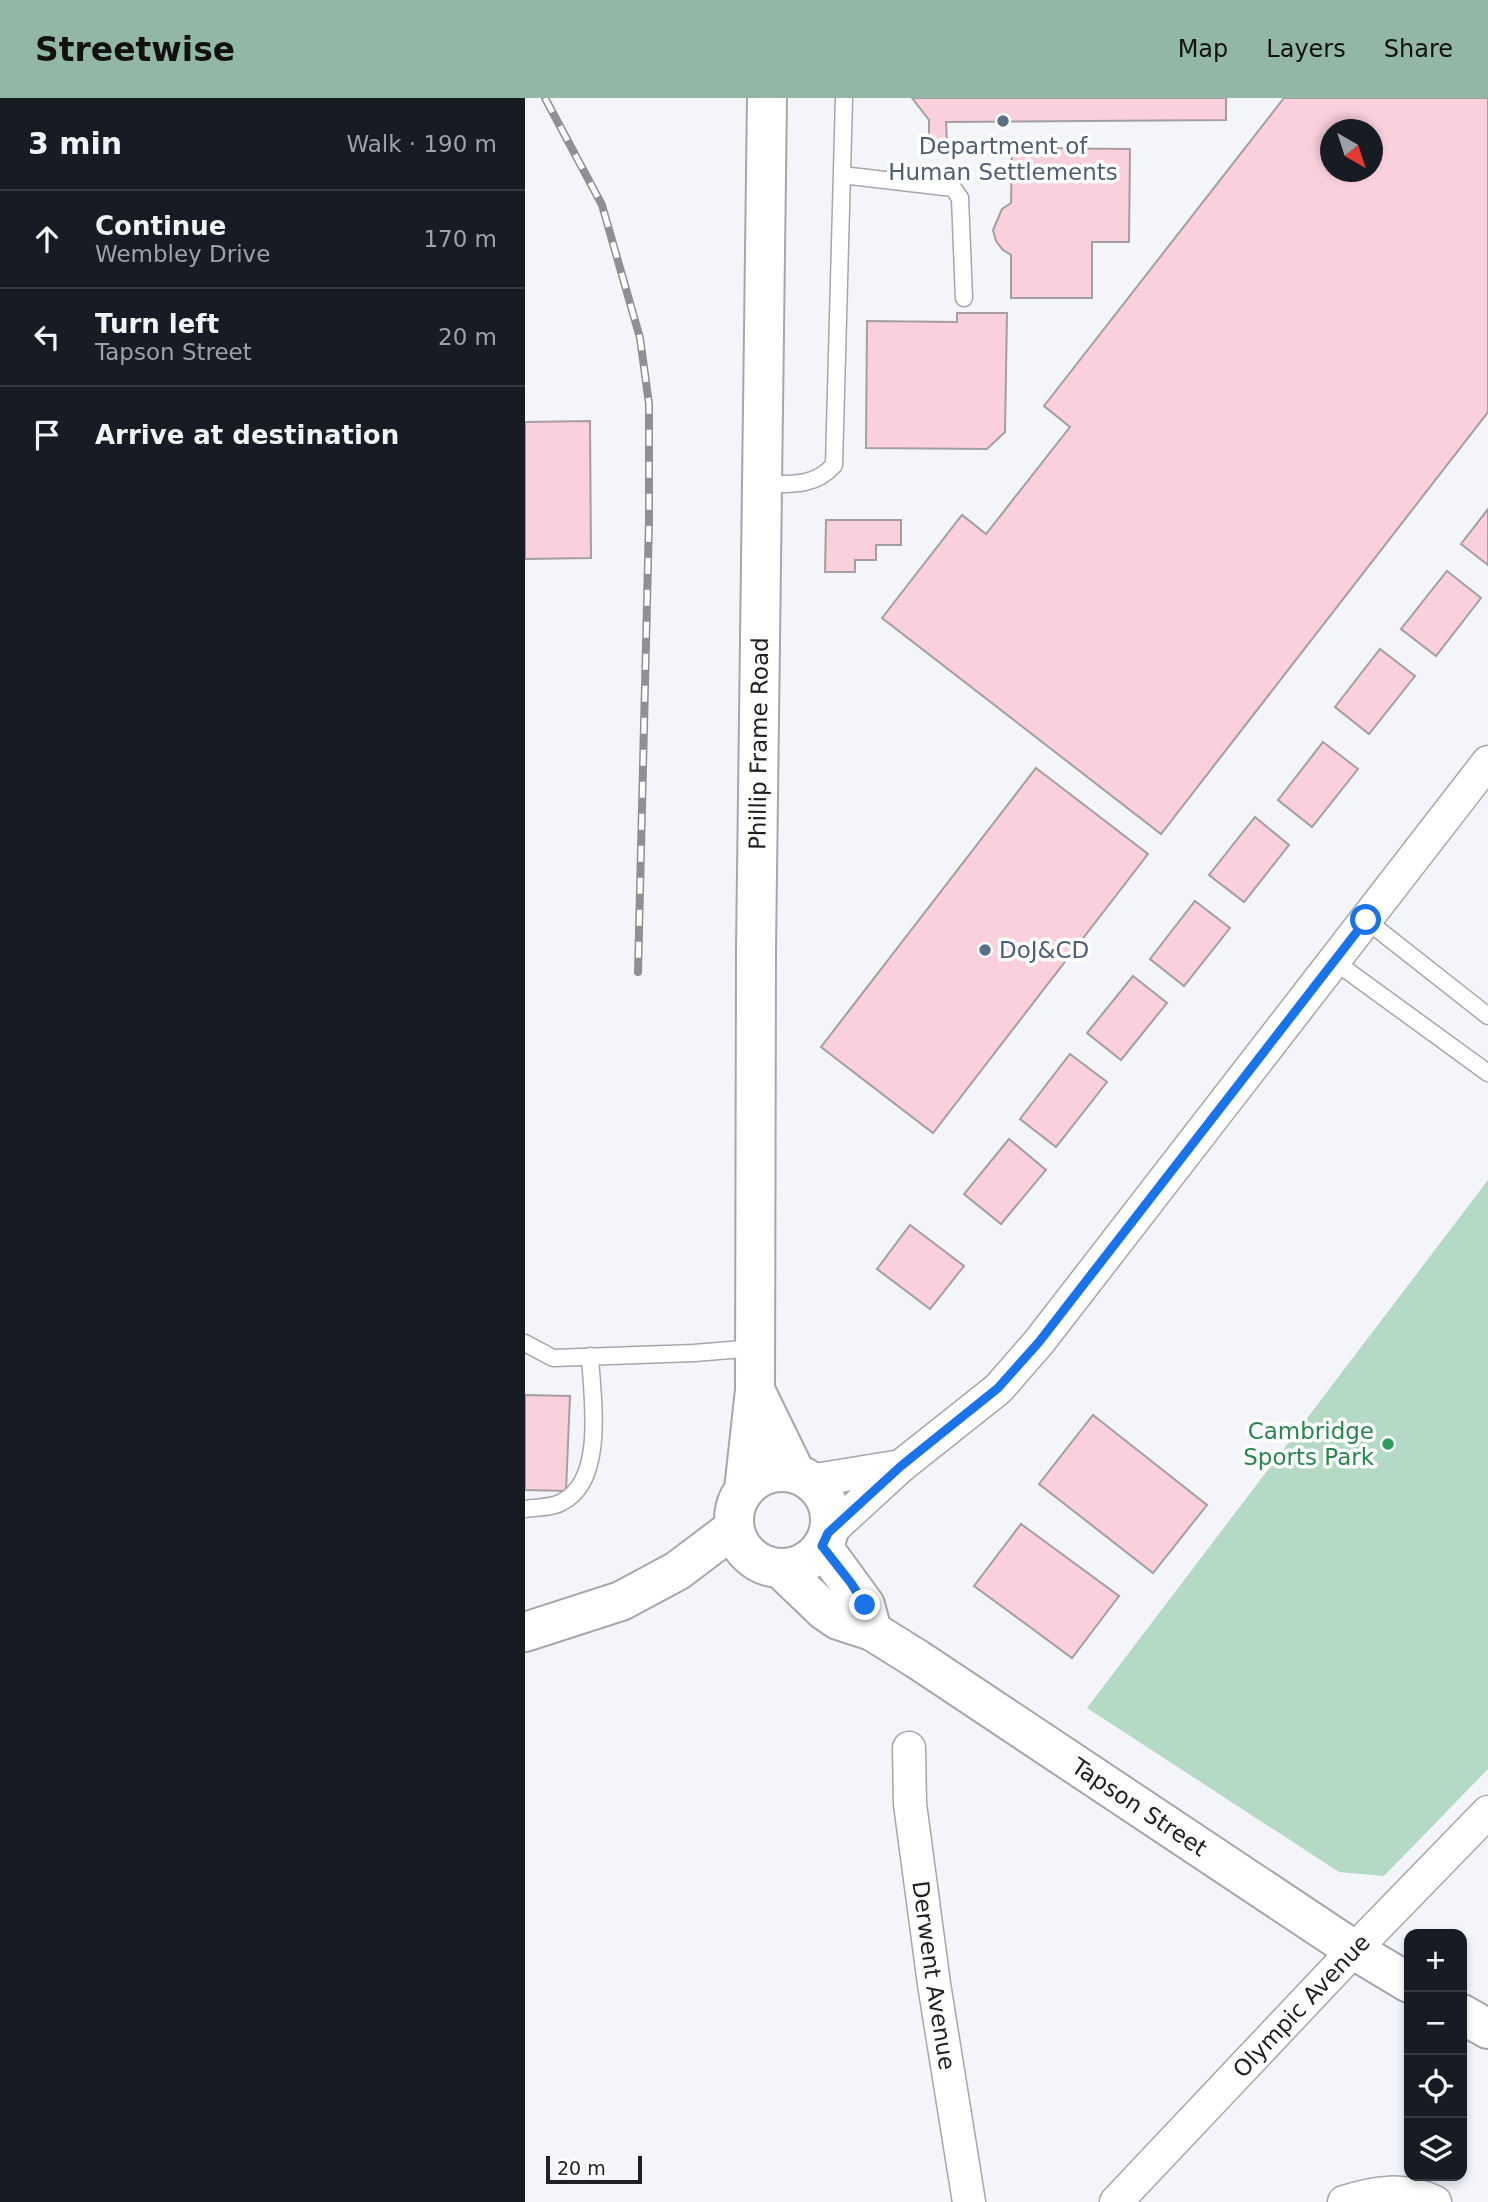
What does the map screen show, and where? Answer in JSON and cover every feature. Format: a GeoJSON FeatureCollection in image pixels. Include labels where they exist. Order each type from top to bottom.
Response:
{"type":"FeatureCollection","features":[{"type":"Feature","properties":{"kind":"street","name":"Phillip Frame Road"},"geometry":{"type":"LineString","coordinates":[[744,1490],[755,1390],[756,965],[767,98]]}},
{"type":"Feature","properties":{"kind":"street"},"geometry":{"type":"LineString","coordinates":[[901,1466],[803,1477],[782,1472],[767,1474],[744,1490],[737,1502],[734,1528],[740,1544],[750,1556],[764,1565],[780,1568],[803,1562],[901,1466],[998,1388],[1039,1342],[1488,762]]}},
{"type":"Feature","properties":{"kind":"street","name":"Phillip Frame Road"},"geometry":{"type":"LineString","coordinates":[[755,1390],[803,1477]]}},
{"type":"Feature","properties":{"kind":"street"},"geometry":{"type":"LineString","coordinates":[[803,1477],[820,1491],[827,1504],[830,1518],[825,1539],[865,1605],[872,1631]]}},
{"type":"Feature","properties":{"kind":"street"},"geometry":{"type":"LineString","coordinates":[[525,1632],[621,1601],[677,1571],[734,1528]]}},
{"type":"Feature","properties":{"kind":"street","name":"Tapson Street"},"geometry":{"type":"LineString","coordinates":[[780,1568],[832,1616],[852,1626],[872,1631],[1354,1950],[1404,1980]]}},
{"type":"Feature","properties":{"kind":"street","name":"Derwent Avenue"},"geometry":{"type":"LineString","coordinates":[[909,1748],[912,1818],[934,1984],[969,2202]]}},
{"type":"Feature","properties":{"kind":"street","name":"Olympic Avenue"},"geometry":{"type":"LineString","coordinates":[[1116,2202],[1488,1811]]}},
{"type":"Feature","properties":{"kind":"street"},"geometry":{"type":"LineString","coordinates":[[1467,2017],[1488,2029]]}},
{"type":"Feature","properties":{"kind":"street"},"geometry":{"type":"LineString","coordinates":[[1344,2202],[1394,2191],[1425,2197],[1435,2202]]}},
{"type":"Feature","properties":{"kind":"lane"},"geometry":{"type":"LineString","coordinates":[[762,484],[813,482],[827,474],[834,465],[844,98]]}},
{"type":"Feature","properties":{"kind":"lane"},"geometry":{"type":"LineString","coordinates":[[842,175],[953,188],[960,198],[964,298]]}},
{"type":"Feature","properties":{"kind":"lane"},"geometry":{"type":"LineString","coordinates":[[1366,920],[1488,1016]]}},
{"type":"Feature","properties":{"kind":"lane"},"geometry":{"type":"LineString","coordinates":[[1334,961],[1488,1073]]}},
{"type":"Feature","properties":{"kind":"lane"},"geometry":{"type":"LineString","coordinates":[[525,1343],[553,1357],[694,1353],[755,1348]]}},
{"type":"Feature","properties":{"kind":"lane"},"geometry":{"type":"LineString","coordinates":[[525,1509],[559,1504],[566,1500],[581,1488],[589,1472],[593,1437],[590,1356]]}},
{"type":"Feature","properties":{"kind":"green space","name":"Cambridge Sports Park"},"geometry":{"type":"Polygon","coordinates":[[[1488,1180],[1488,1769],[1384,1876],[1339,1872],[1087,1708],[1488,1180]]]}},
{"type":"Feature","properties":{"kind":"building","name":"Department of Human Settlements"},"geometry":{"type":"Polygon","coordinates":[[[912,98],[1226,98],[1226,120],[946,122],[947,143],[929,143],[929,120],[912,98]]]}},
{"type":"Feature","properties":{"kind":"building"},"geometry":{"type":"Polygon","coordinates":[[[1284,98],[1488,98],[1488,412],[1161,834],[882,618],[962,515],[986,534],[1070,427],[1044,406],[1284,98]]]}},
{"type":"Feature","properties":{"kind":"building"},"geometry":{"type":"Polygon","coordinates":[[[1012,148],[1130,149],[1129,242],[1092,242],[1092,298],[1011,298],[1011,255],[996,241],[993,230],[1002,209],[1011,203],[1012,148]]]}},
{"type":"Feature","properties":{"kind":"building"},"geometry":{"type":"Polygon","coordinates":[[[957,313],[1007,313],[1005,432],[987,449],[866,448],[867,321],[957,322],[957,313]]]}},
{"type":"Feature","properties":{"kind":"building"},"geometry":{"type":"Polygon","coordinates":[[[590,421],[591,558],[525,559],[525,422],[590,421]]]}},
{"type":"Feature","properties":{"kind":"building"},"geometry":{"type":"Polygon","coordinates":[[[1488,509],[1488,565],[1461,544],[1488,509]]]}},
{"type":"Feature","properties":{"kind":"building"},"geometry":{"type":"Polygon","coordinates":[[[826,520],[901,520],[901,545],[876,545],[876,560],[855,560],[855,572],[825,572],[826,520]]]}},
{"type":"Feature","properties":{"kind":"building"},"geometry":{"type":"Polygon","coordinates":[[[1447,571],[1481,598],[1436,656],[1401,629],[1447,571]]]}},
{"type":"Feature","properties":{"kind":"building"},"geometry":{"type":"Polygon","coordinates":[[[1380,649],[1415,676],[1369,734],[1335,707],[1380,649]]]}},
{"type":"Feature","properties":{"kind":"building"},"geometry":{"type":"Polygon","coordinates":[[[1323,742],[1358,769],[1312,827],[1278,800],[1323,742]]]}},
{"type":"Feature","properties":{"kind":"building","name":"DoJ&CD"},"geometry":{"type":"Polygon","coordinates":[[[1036,768],[1148,854],[933,1133],[821,1047],[1036,768]]]}},
{"type":"Feature","properties":{"kind":"building"},"geometry":{"type":"Polygon","coordinates":[[[1255,817],[1289,845],[1244,902],[1209,875],[1255,817]]]}},
{"type":"Feature","properties":{"kind":"building"},"geometry":{"type":"Polygon","coordinates":[[[1195,901],[1230,928],[1184,986],[1150,959],[1195,901]]]}},
{"type":"Feature","properties":{"kind":"building"},"geometry":{"type":"Polygon","coordinates":[[[1133,976],[1167,1003],[1121,1060],[1087,1033],[1133,976]]]}},
{"type":"Feature","properties":{"kind":"building"},"geometry":{"type":"Polygon","coordinates":[[[1070,1054],[1107,1082],[1056,1147],[1020,1119],[1070,1054]]]}},
{"type":"Feature","properties":{"kind":"building"},"geometry":{"type":"Polygon","coordinates":[[[1009,1139],[1046,1170],[1001,1224],[964,1194],[1009,1139]]]}},
{"type":"Feature","properties":{"kind":"building"},"geometry":{"type":"Polygon","coordinates":[[[910,1225],[964,1266],[930,1309],[877,1269],[910,1225]]]}},
{"type":"Feature","properties":{"kind":"building"},"geometry":{"type":"Polygon","coordinates":[[[525,1395],[570,1396],[566,1491],[525,1490],[525,1395]]]}},
{"type":"Feature","properties":{"kind":"building"},"geometry":{"type":"Polygon","coordinates":[[[1093,1415],[1207,1505],[1153,1573],[1039,1484],[1093,1415]]]}},
{"type":"Feature","properties":{"kind":"building"},"geometry":{"type":"Polygon","coordinates":[[[1021,1524],[1119,1596],[1072,1658],[974,1586],[1021,1524]]]}},
{"type":"Feature","properties":{"kind":"railway"},"geometry":{"type":"LineString","coordinates":[[545,98],[602,205],[640,338],[649,404],[649,521],[638,972]]}},
{"type":"Feature","properties":{"kind":"place","name":"Department of Human Settlements"},"geometry":{"type":"Point","coordinates":[1003,121]}},
{"type":"Feature","properties":{"kind":"place","name":"DoJ&CD"},"geometry":{"type":"Point","coordinates":[985,950]}},
{"type":"Feature","properties":{"kind":"place","name":"Cambridge Sports Park"},"geometry":{"type":"Point","coordinates":[1388,1444]}},
{"type":"Feature","properties":{"kind":"route"},"geometry":{"type":"LineString","coordinates":[[865,1605],[822,1546],[828,1533],[901,1466],[998,1388],[1039,1342],[1366,920]]}}]}
